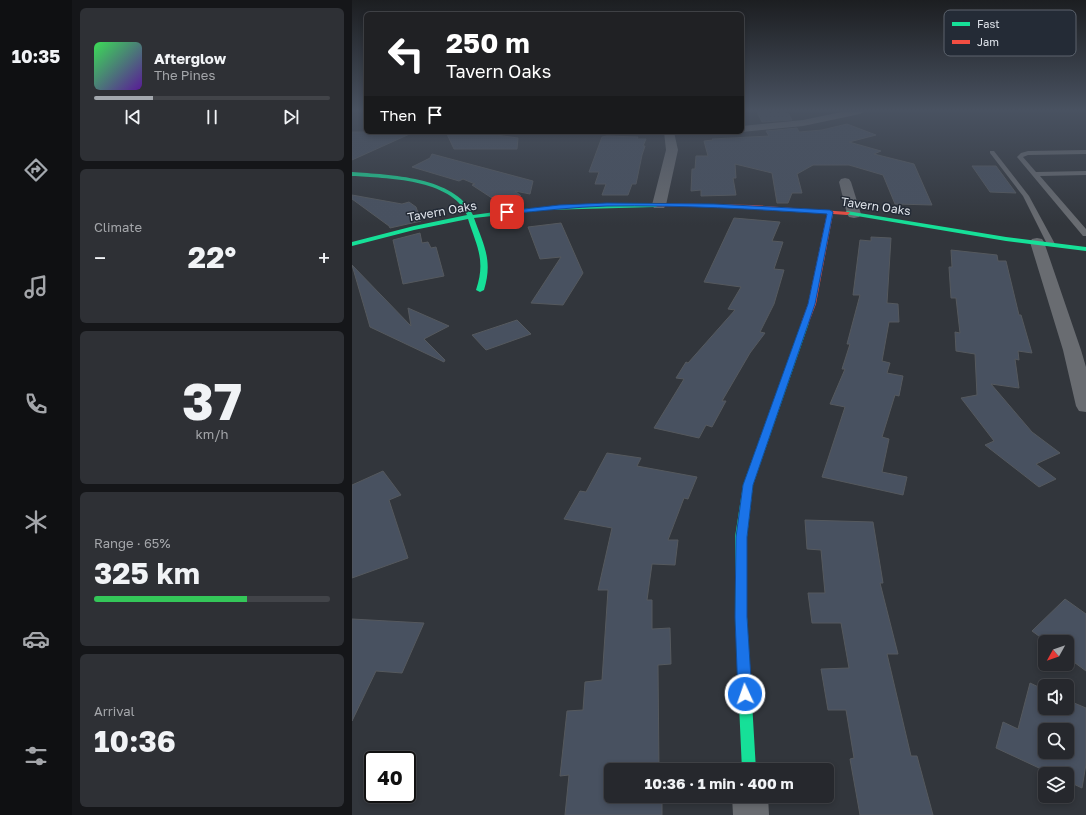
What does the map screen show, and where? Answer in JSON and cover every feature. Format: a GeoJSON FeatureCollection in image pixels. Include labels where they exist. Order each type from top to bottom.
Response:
{"type":"FeatureCollection","features":[{"type":"Feature","properties":{"kind":"street"},"geometry":{"type":"LineString","coordinates":[[659,205],[672,149]]}},
{"type":"Feature","properties":{"kind":"street"},"geometry":{"type":"LineString","coordinates":[[352,174],[413,182],[433,187],[457,198],[467,209],[485,261],[486,270],[480,290]]}},
{"type":"Feature","properties":{"kind":"street"},"geometry":{"type":"LineString","coordinates":[[845,182],[854,214]]}},
{"type":"Feature","properties":{"kind":"street","name":"Tavern Oaks"},"geometry":{"type":"LineString","coordinates":[[352,244],[388,234],[470,217],[559,207],[607,205],[714,205],[854,214],[1086,249]]}},
{"type":"Feature","properties":{"kind":"street"},"geometry":{"type":"LineString","coordinates":[[749,763],[741,617],[741,537],[748,485],[812,304],[830,212]]}},
{"type":"Feature","properties":{"kind":"street"},"geometry":{"type":"LineString","coordinates":[[1044,243],[1086,406]]}},
{"type":"Feature","properties":{"kind":"street"},"geometry":{"type":"LineString","coordinates":[[750,803],[751,815]]}},
{"type":"Feature","properties":{"kind":"lane"},"geometry":{"type":"LineString","coordinates":[[992,152],[1026,196],[1044,243]]}},
{"type":"Feature","properties":{"kind":"lane"},"geometry":{"type":"LineString","coordinates":[[1086,152],[1028,153],[1020,155],[1034,174],[1086,234]]}},
{"type":"Feature","properties":{"kind":"lane"},"geometry":{"type":"LineString","coordinates":[[1034,174],[1086,174]]}},
{"type":"Feature","properties":{"kind":"building"},"geometry":{"type":"Polygon","coordinates":[[[352,149],[376,149],[352,160],[352,149]]]}},
{"type":"Feature","properties":{"kind":"building"},"geometry":{"type":"Polygon","coordinates":[[[598,149],[644,149],[636,184],[632,184],[628,195],[602,195],[606,184],[595,184],[599,172],[589,172],[598,149]]]}},
{"type":"Feature","properties":{"kind":"building"},"geometry":{"type":"Polygon","coordinates":[[[706,149],[874,149],[881,151],[874,154],[914,164],[932,205],[895,204],[883,175],[849,165],[813,165],[797,174],[802,193],[792,193],[788,203],[777,203],[772,173],[735,164],[736,178],[733,178],[736,195],[701,196],[701,190],[691,191],[692,169],[695,169],[696,156],[708,156],[706,149]]]}},
{"type":"Feature","properties":{"kind":"building"},"geometry":{"type":"Polygon","coordinates":[[[432,154],[533,181],[530,194],[515,191],[521,196],[498,202],[472,185],[475,184],[463,179],[459,181],[412,167],[430,158],[432,154]]]}},
{"type":"Feature","properties":{"kind":"building"},"geometry":{"type":"Polygon","coordinates":[[[972,166],[996,166],[1016,193],[990,192],[972,166]]]}},
{"type":"Feature","properties":{"kind":"building"},"geometry":{"type":"Polygon","coordinates":[[[352,195],[402,204],[409,202],[416,207],[421,221],[390,228],[352,199],[352,195]]]}},
{"type":"Feature","properties":{"kind":"building"},"geometry":{"type":"Polygon","coordinates":[[[734,218],[780,222],[772,241],[783,242],[774,269],[784,270],[774,304],[760,332],[765,333],[750,353],[722,401],[726,401],[712,427],[706,425],[699,438],[654,428],[684,379],[676,378],[686,362],[688,363],[735,310],[728,309],[741,287],[704,282],[734,218]]]}},
{"type":"Feature","properties":{"kind":"building"},"geometry":{"type":"Polygon","coordinates":[[[561,223],[583,273],[563,305],[531,303],[561,257],[540,259],[528,227],[561,223]]]}},
{"type":"Feature","properties":{"kind":"building"},"geometry":{"type":"Polygon","coordinates":[[[420,233],[422,243],[428,242],[431,248],[436,247],[444,276],[403,284],[393,240],[420,233]]]}},
{"type":"Feature","properties":{"kind":"building"},"geometry":{"type":"Polygon","coordinates":[[[871,237],[891,238],[887,303],[898,304],[899,322],[889,322],[882,361],[890,363],[887,373],[903,376],[899,396],[895,395],[882,437],[889,439],[882,472],[907,477],[903,495],[822,477],[845,407],[830,404],[845,369],[842,369],[850,344],[847,344],[860,295],[853,295],[860,240],[871,241],[871,237]]]}},
{"type":"Feature","properties":{"kind":"building"},"geometry":{"type":"Polygon","coordinates":[[[951,250],[997,255],[998,261],[1006,261],[1019,315],[1021,315],[1032,353],[1018,351],[1019,360],[1015,359],[1019,388],[991,384],[1032,432],[1060,453],[1036,464],[1056,479],[1039,487],[985,445],[994,441],[961,398],[977,395],[975,354],[956,351],[955,332],[960,333],[956,298],[951,298],[949,267],[952,267],[951,250]]]}},
{"type":"Feature","properties":{"kind":"building"},"geometry":{"type":"Polygon","coordinates":[[[352,265],[411,326],[408,308],[449,326],[424,339],[445,360],[444,362],[370,327],[352,265]]]}},
{"type":"Feature","properties":{"kind":"building"},"geometry":{"type":"Polygon","coordinates":[[[517,320],[531,334],[486,350],[472,335],[517,320]]]}},
{"type":"Feature","properties":{"kind":"building"},"geometry":{"type":"Polygon","coordinates":[[[607,453],[641,458],[637,466],[697,477],[688,499],[684,498],[668,540],[678,540],[675,565],[652,564],[647,600],[652,600],[652,629],[670,628],[671,664],[658,665],[659,763],[604,763],[604,803],[662,803],[662,815],[565,815],[569,775],[560,776],[567,711],[583,710],[585,682],[602,680],[608,590],[598,590],[612,528],[564,519],[580,491],[586,492],[607,453]]]}},
{"type":"Feature","properties":{"kind":"building"},"geometry":{"type":"Polygon","coordinates":[[[383,471],[401,495],[389,500],[408,558],[352,578],[352,485],[383,471]]]}},
{"type":"Feature","properties":{"kind":"building"},"geometry":{"type":"Polygon","coordinates":[[[805,520],[873,522],[883,583],[880,583],[898,654],[887,654],[911,756],[917,756],[933,815],[860,815],[850,759],[854,758],[846,710],[828,710],[821,669],[849,668],[841,623],[812,623],[808,593],[825,593],[821,550],[807,549],[805,520]]]}},
{"type":"Feature","properties":{"kind":"building"},"geometry":{"type":"Polygon","coordinates":[[[1065,599],[1086,614],[1086,671],[1074,662],[1074,635],[1038,635],[1032,631],[1065,599]]]}},
{"type":"Feature","properties":{"kind":"building"},"geometry":{"type":"Polygon","coordinates":[[[352,619],[424,623],[402,673],[376,671],[352,721],[352,619]]]}},
{"type":"Feature","properties":{"kind":"building"},"geometry":{"type":"Polygon","coordinates":[[[1030,683],[1038,687],[1038,715],[1074,715],[1074,703],[1086,708],[1086,764],[1082,788],[1074,784],[1074,767],[1038,768],[996,748],[1003,722],[1018,729],[1030,683]]]}},
{"type":"Feature","properties":{"kind":"traffic: fast"},"geometry":{"type":"LineString","coordinates":[[352,174],[396,178],[428,184],[455,197],[465,206],[469,212],[484,256],[485,267],[480,290]]}},
{"type":"Feature","properties":{"kind":"traffic: fast"},"geometry":{"type":"LineString","coordinates":[[352,244],[425,225],[490,214],[545,208],[656,205]]}},
{"type":"Feature","properties":{"kind":"traffic: fast"},"geometry":{"type":"LineString","coordinates":[[847,213],[1006,239],[1086,249]]}},
{"type":"Feature","properties":{"kind":"traffic: fast"},"geometry":{"type":"LineString","coordinates":[[749,763],[741,617],[741,537],[748,485],[805,323]]}},
{"type":"Feature","properties":{"kind":"traffic: jam"},"geometry":{"type":"LineString","coordinates":[[656,205],[704,205],[800,209],[847,213]]}},
{"type":"Feature","properties":{"kind":"traffic: jam"},"geometry":{"type":"LineString","coordinates":[[805,323],[812,304],[830,212]]}},
{"type":"Feature","properties":{"kind":"route"},"geometry":{"type":"LineString","coordinates":[[507,212],[559,207],[607,205],[714,205],[830,212],[812,304],[748,485],[741,537],[741,617],[745,694]]}}]}
